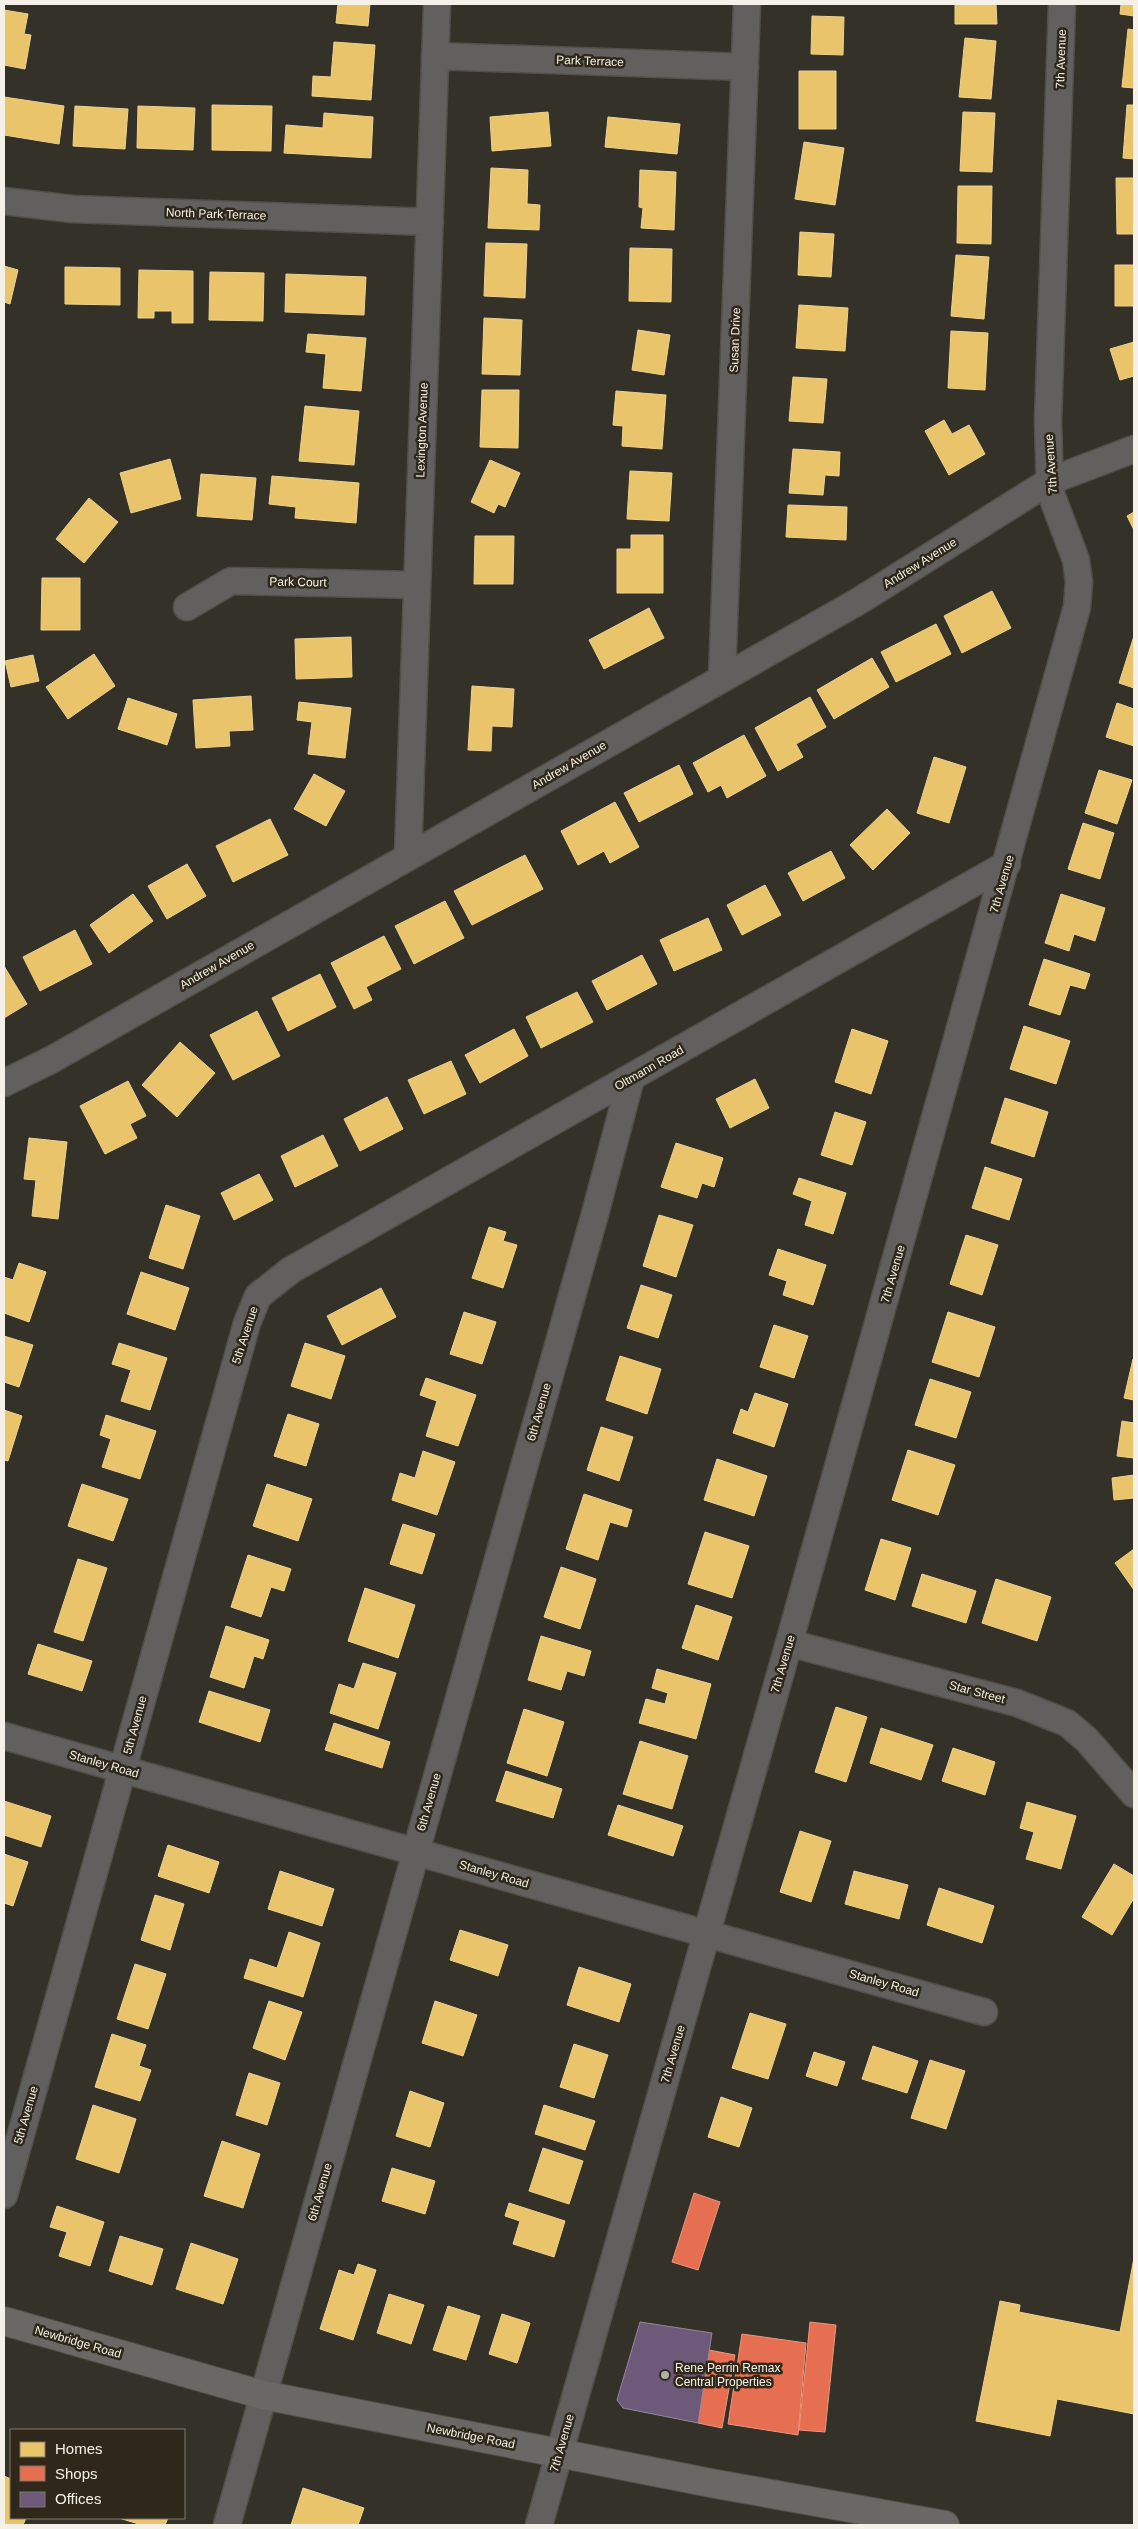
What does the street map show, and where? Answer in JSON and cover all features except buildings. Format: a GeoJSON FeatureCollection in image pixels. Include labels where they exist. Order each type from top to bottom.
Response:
{"type":"FeatureCollection","features":[{"type":"Feature","properties":{"kind":"main road","name":"Newbridge Road"},"geometry":{"type":"LineString","coordinates":[[4,2321],[263,2395],[559,2453],[860,2518],[945,2525]]}},
{"type":"Feature","properties":{"kind":"street","name":"Lexington Avenue"},"geometry":{"type":"LineString","coordinates":[[408,856],[437,4]]}},
{"type":"Feature","properties":{"kind":"street","name":"Susan Drive"},"geometry":{"type":"LineString","coordinates":[[722,677],[748,4]]}},
{"type":"Feature","properties":{"kind":"street","name":"7th Avenue"},"geometry":{"type":"LineString","coordinates":[[539,2525],[708,1933],[1077,607],[1079,582],[1076,560],[1050,491],[1048,421],[1062,4]]}},
{"type":"Feature","properties":{"kind":"street","name":"Park Terrace"},"geometry":{"type":"LineString","coordinates":[[436,56],[745,67]]}},
{"type":"Feature","properties":{"kind":"street","name":"North Park Terrace"},"geometry":{"type":"LineString","coordinates":[[4,201],[72,209],[430,222]]}},
{"type":"Feature","properties":{"kind":"street","name":"Andrew Avenue"},"geometry":{"type":"LineString","coordinates":[[4,1083],[59,1055],[722,677],[859,601],[1050,480],[1134,449]]}},
{"type":"Feature","properties":{"kind":"street","name":"Park Court"},"geometry":{"type":"LineString","coordinates":[[188,607],[231,581],[416,585]]}},
{"type":"Feature","properties":{"kind":"street","name":"Oltmann Road"},"geometry":{"type":"LineString","coordinates":[[291,1270],[1007,864]]}},
{"type":"Feature","properties":{"kind":"street","name":"6th Avenue"},"geometry":{"type":"LineString","coordinates":[[227,2525],[596,1214],[630,1078]]}},
{"type":"Feature","properties":{"kind":"street","name":"5th Avenue"},"geometry":{"type":"LineString","coordinates":[[4,2195],[247,1323],[258,1296],[291,1270]]}},
{"type":"Feature","properties":{"kind":"street","name":"Star Street"},"geometry":{"type":"LineString","coordinates":[[789,1643],[1017,1703],[1067,1723],[1087,1740],[1134,1794]]}},
{"type":"Feature","properties":{"kind":"street","name":"Stanley Road"},"geometry":{"type":"LineString","coordinates":[[4,1736],[984,2012]]}},
{"type":"Feature","properties":{"kind":"place","name":"Rene Perrin Remax Central Properties"},"geometry":{"type":"Point","coordinates":[665,2375]}}]}
